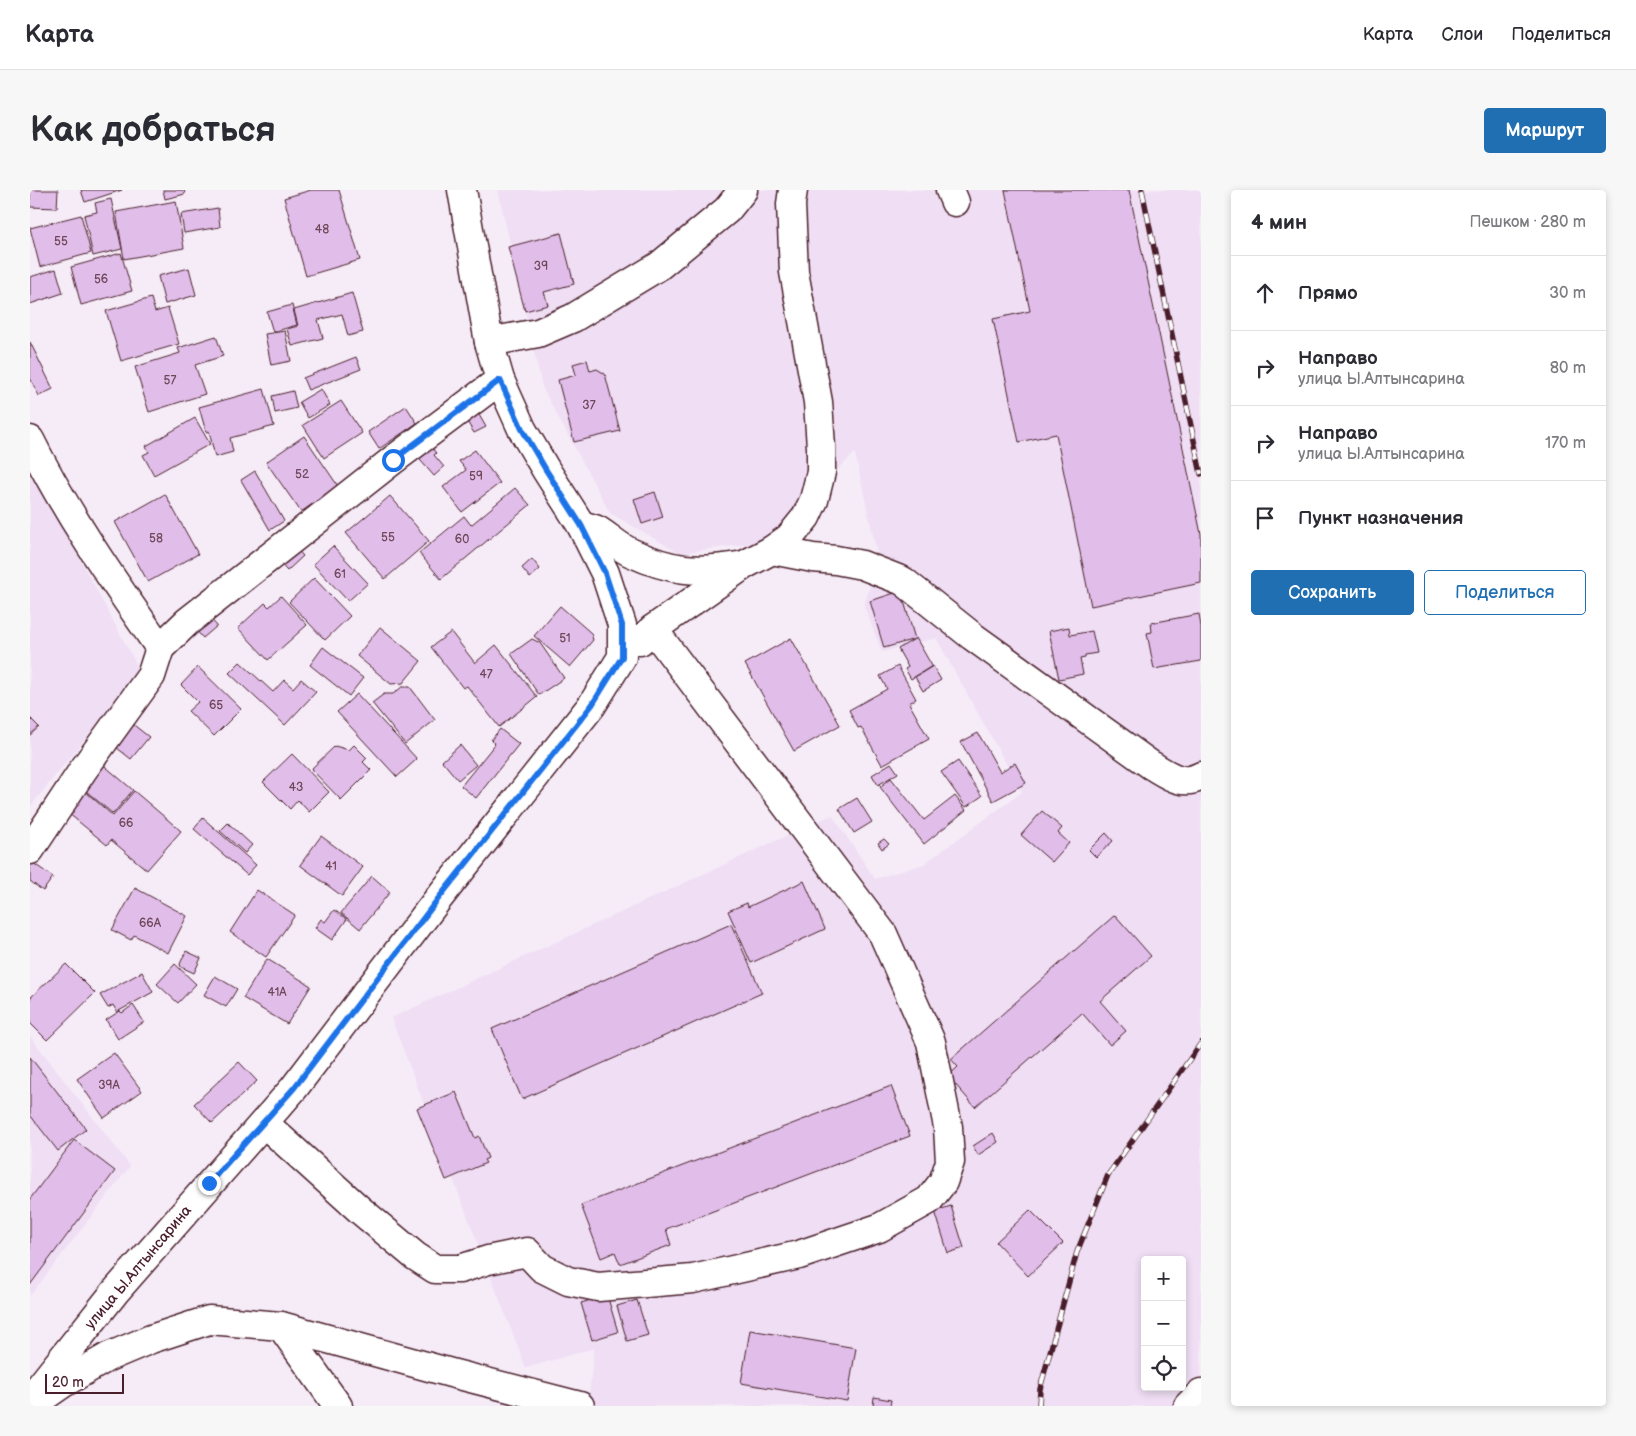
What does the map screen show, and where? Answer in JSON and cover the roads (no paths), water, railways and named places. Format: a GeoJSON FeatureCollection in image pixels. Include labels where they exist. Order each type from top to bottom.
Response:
{"type":"FeatureCollection","features":[{"type":"Feature","properties":{"kind":"street"},"geometry":{"type":"LineString","coordinates":[[462,190],[489,342],[500,380],[522,429],[581,525],[605,573],[622,625],[622,657]]}},
{"type":"Feature","properties":{"kind":"street"},"geometry":{"type":"LineString","coordinates":[[489,342],[538,333],[574,318],[658,266],[727,210],[743,190]]}},
{"type":"Feature","properties":{"kind":"street"},"geometry":{"type":"LineString","coordinates":[[581,525],[598,530],[630,553],[686,571],[711,570],[744,564],[772,550],[788,538],[806,517],[814,500],[821,472],[822,447],[818,402],[794,272],[791,204],[793,190]]}},
{"type":"Feature","properties":{"kind":"street"},"geometry":{"type":"LineString","coordinates":[[30,850],[83,770],[151,676],[160,648],[186,622],[393,460],[500,380]]}},
{"type":"Feature","properties":{"kind":"street"},"geometry":{"type":"LineString","coordinates":[[30,440],[44,468],[94,552],[160,648]]}},
{"type":"Feature","properties":{"kind":"street"},"geometry":{"type":"LineString","coordinates":[[772,550],[862,565],[903,581],[972,636],[1151,765],[1177,780],[1189,781],[1201,776]]}},
{"type":"Feature","properties":{"kind":"street","name":"улица Ы.Алтынсарина"},"geometry":{"type":"LineString","coordinates":[[30,1399],[115,1292],[294,1088],[438,899],[592,705],[622,657],[653,629],[744,564]]}},
{"type":"Feature","properties":{"kind":"street"},"geometry":{"type":"LineString","coordinates":[[264,1123],[360,1210],[415,1256],[435,1269],[460,1269],[488,1260],[527,1252],[542,1268],[568,1280],[598,1287],[694,1279],[799,1255],[844,1240],[879,1228],[929,1200],[943,1182],[950,1162],[948,1127],[931,1042],[884,934],[653,629]]}},
{"type":"Feature","properties":{"kind":"street"},"geometry":{"type":"LineString","coordinates":[[30,1406],[62,1384],[108,1357],[151,1339],[209,1320],[281,1326],[450,1373],[580,1406]]}},
{"type":"Feature","properties":{"kind":"street"},"geometry":{"type":"LineString","coordinates":[[281,1326],[338,1406]]}},
{"type":"Feature","properties":{"kind":"street"},"geometry":{"type":"LineString","coordinates":[[1188,1406],[1201,1393]]}},
{"type":"Feature","properties":{"kind":"railway"},"geometry":{"type":"LineString","coordinates":[[1142,190],[1201,474]]}},
{"type":"Feature","properties":{"kind":"railway"},"geometry":{"type":"LineString","coordinates":[[1039,1406],[1040,1389],[1077,1252],[1108,1175],[1201,1043]]}}]}
